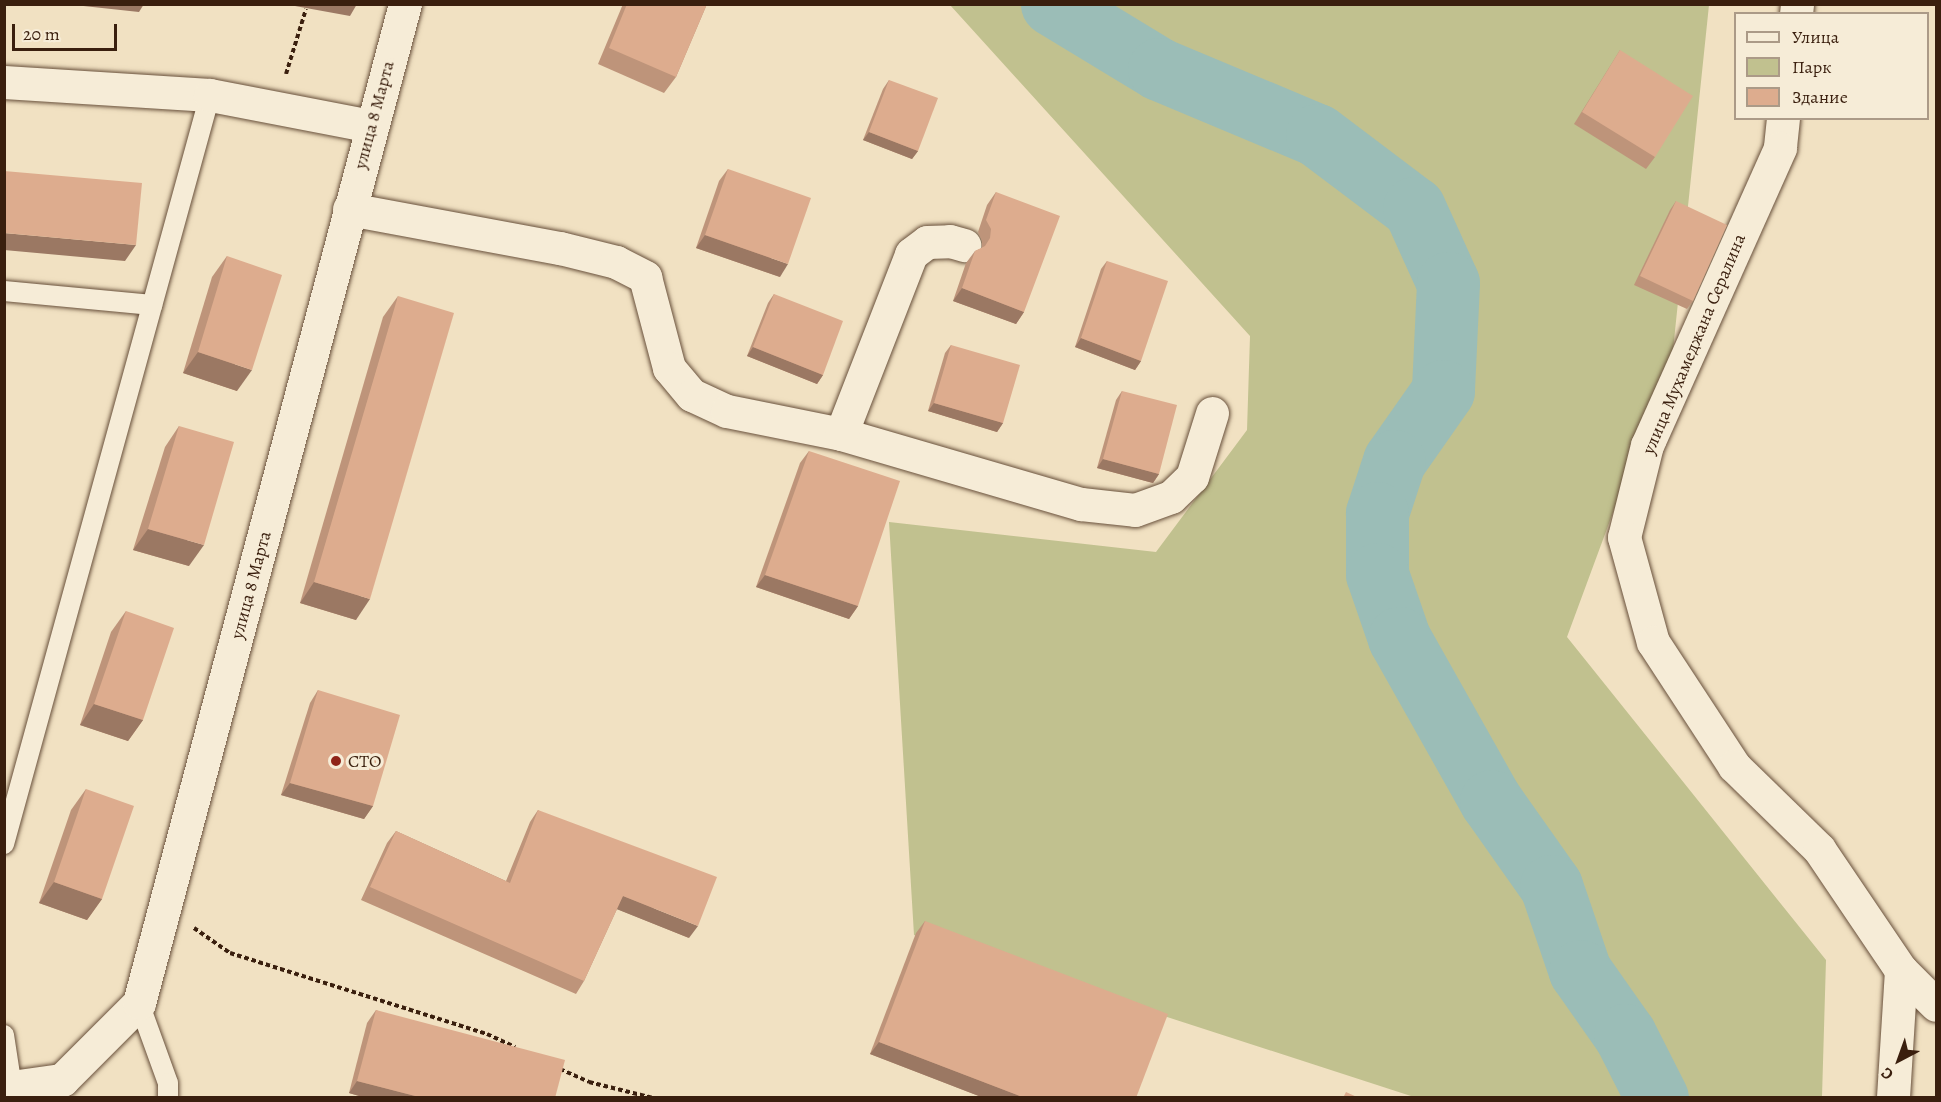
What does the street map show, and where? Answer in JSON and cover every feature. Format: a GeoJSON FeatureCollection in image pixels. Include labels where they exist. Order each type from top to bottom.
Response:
{"type":"FeatureCollection","features":[{"type":"Feature","properties":{"kind":"street","name":"улица 8 Марта"},"geometry":{"type":"LineString","coordinates":[[8,1088],[62,1080],[139,1003],[166,909],[349,209],[405,4]]}},
{"type":"Feature","properties":{"kind":"street"},"geometry":{"type":"LineString","coordinates":[[4,82],[210,95],[371,126]]}},
{"type":"Feature","properties":{"kind":"street","name":"улица Мухамеджана Сералина"},"geometry":{"type":"LineString","coordinates":[[1784,120],[1780,148],[1647,446],[1624,537],[1653,642],[1734,766],[1819,849],[1901,970],[1936,1005]]}},
{"type":"Feature","properties":{"kind":"street"},"geometry":{"type":"LineString","coordinates":[[349,209],[560,248],[616,262],[645,277],[669,368],[692,394],[727,411],[841,434],[1081,504],[1135,510],[1171,497],[1192,477],[1212,413]]}},
{"type":"Feature","properties":{"kind":"street"},"geometry":{"type":"LineString","coordinates":[[841,434],[911,254],[927,242],[950,242],[964,245]]}},
{"type":"Feature","properties":{"kind":"street"},"geometry":{"type":"LineString","coordinates":[[1893,1098],[1901,970]]}},
{"type":"Feature","properties":{"kind":"lane"},"geometry":{"type":"LineString","coordinates":[[4,844],[210,95]]}},
{"type":"Feature","properties":{"kind":"lane"},"geometry":{"type":"LineString","coordinates":[[4,291],[152,305]]}},
{"type":"Feature","properties":{"kind":"lane"},"geometry":{"type":"LineString","coordinates":[[139,1003],[168,1083],[168,1098]]}},
{"type":"Feature","properties":{"kind":"lane"},"geometry":{"type":"LineString","coordinates":[[4,1035],[8,1088]]}},
{"type":"Feature","properties":{"kind":"path"},"geometry":{"type":"LineString","coordinates":[[275,108],[306,9]]}},
{"type":"Feature","properties":{"kind":"path"},"geometry":{"type":"LineString","coordinates":[[166,909],[230,953],[487,1034],[517,1048]]}},
{"type":"Feature","properties":{"kind":"path"},"geometry":{"type":"LineString","coordinates":[[558,1068],[589,1082],[653,1098]]}},
{"type":"Feature","properties":{"kind":"green space"},"geometry":{"type":"Polygon","coordinates":[[[950,5],[1709,5],[1673,350],[1567,637],[1826,960],[1822,1097],[1414,1097],[914,935],[889,522],[1156,552],[1247,430],[1250,336],[950,5]]]}},
{"type":"Feature","properties":{"kind":"building"},"geometry":{"type":"Polygon","coordinates":[[[627,4],[707,4],[676,77],[609,48],[627,4]]]}},
{"type":"Feature","properties":{"kind":"building"},"geometry":{"type":"Polygon","coordinates":[[[1620,50],[1693,96],[1655,157],[1582,112],[1620,50]]]}},
{"type":"Feature","properties":{"kind":"building"},"geometry":{"type":"Polygon","coordinates":[[[889,80],[938,98],[918,151],[869,132],[889,80]]]}},
{"type":"Feature","properties":{"kind":"building"},"geometry":{"type":"Polygon","coordinates":[[[728,169],[811,198],[788,264],[705,235],[728,169]]]}},
{"type":"Feature","properties":{"kind":"building"},"geometry":{"type":"Polygon","coordinates":[[[4,171],[142,183],[136,245],[4,233],[4,171]]]}},
{"type":"Feature","properties":{"kind":"building"},"geometry":{"type":"Polygon","coordinates":[[[996,192],[1060,216],[1024,312],[962,288],[975,251],[985,246],[990,238],[991,229],[986,220],[996,192]]]}},
{"type":"Feature","properties":{"kind":"building"},"geometry":{"type":"Polygon","coordinates":[[[1676,201],[1727,225],[1693,301],[1640,276],[1676,201]]]}},
{"type":"Feature","properties":{"kind":"building"},"geometry":{"type":"Polygon","coordinates":[[[227,256],[282,275],[252,370],[198,352],[227,256]]]}},
{"type":"Feature","properties":{"kind":"building"},"geometry":{"type":"Polygon","coordinates":[[[1107,261],[1168,281],[1141,361],[1081,338],[1107,261]]]}},
{"type":"Feature","properties":{"kind":"building"},"geometry":{"type":"Polygon","coordinates":[[[774,294],[843,321],[823,375],[753,347],[774,294]]]}},
{"type":"Feature","properties":{"kind":"building"},"geometry":{"type":"Polygon","coordinates":[[[398,296],[454,313],[370,599],[314,582],[398,296]]]}},
{"type":"Feature","properties":{"kind":"building"},"geometry":{"type":"Polygon","coordinates":[[[951,345],[1020,365],[1003,423],[934,403],[951,345]]]}},
{"type":"Feature","properties":{"kind":"building"},"geometry":{"type":"Polygon","coordinates":[[[1122,391],[1177,405],[1159,474],[1103,459],[1122,391]]]}},
{"type":"Feature","properties":{"kind":"building"},"geometry":{"type":"Polygon","coordinates":[[[179,426],[234,442],[204,545],[148,529],[179,426]]]}},
{"type":"Feature","properties":{"kind":"building"},"geometry":{"type":"Polygon","coordinates":[[[809,451],[900,481],[858,606],[765,575],[809,451]]]}},
{"type":"Feature","properties":{"kind":"building"},"geometry":{"type":"Polygon","coordinates":[[[126,611],[174,628],[143,720],[94,704],[126,611]]]}},
{"type":"Feature","properties":{"kind":"building","name":"СТО"},"geometry":{"type":"Polygon","coordinates":[[[318,690],[400,715],[373,806],[290,783],[318,690]]]}},
{"type":"Feature","properties":{"kind":"building"},"geometry":{"type":"Polygon","coordinates":[[[86,789],[134,806],[102,899],[54,882],[86,789]]]}},
{"type":"Feature","properties":{"kind":"building"},"geometry":{"type":"Polygon","coordinates":[[[538,810],[717,877],[698,926],[623,896],[584,981],[370,887],[396,831],[510,883],[538,810]]]}},
{"type":"Feature","properties":{"kind":"building"},"geometry":{"type":"Polygon","coordinates":[[[925,921],[1168,1014],[1136,1098],[1025,1098],[879,1042],[925,921]]]}},
{"type":"Feature","properties":{"kind":"building"},"geometry":{"type":"Polygon","coordinates":[[[376,1010],[565,1060],[555,1098],[423,1098],[357,1081],[376,1010]]]}},
{"type":"Feature","properties":{"kind":"building"},"geometry":{"type":"Polygon","coordinates":[[[1346,1092],[1359,1098],[1343,1098],[1346,1092]]]}},
{"type":"Feature","properties":{"kind":"waterway"},"geometry":{"type":"LineString","coordinates":[[1052,4],[1159,69],[1317,135],[1414,208],[1448,283],[1443,391],[1394,461],[1377,513],[1377,574],[1399,638],[1491,801],[1551,886],[1580,971],[1625,1035],[1657,1098]]}},
{"type":"Feature","properties":{"kind":"place","name":"СТО"},"geometry":{"type":"Point","coordinates":[336,761]}}]}
